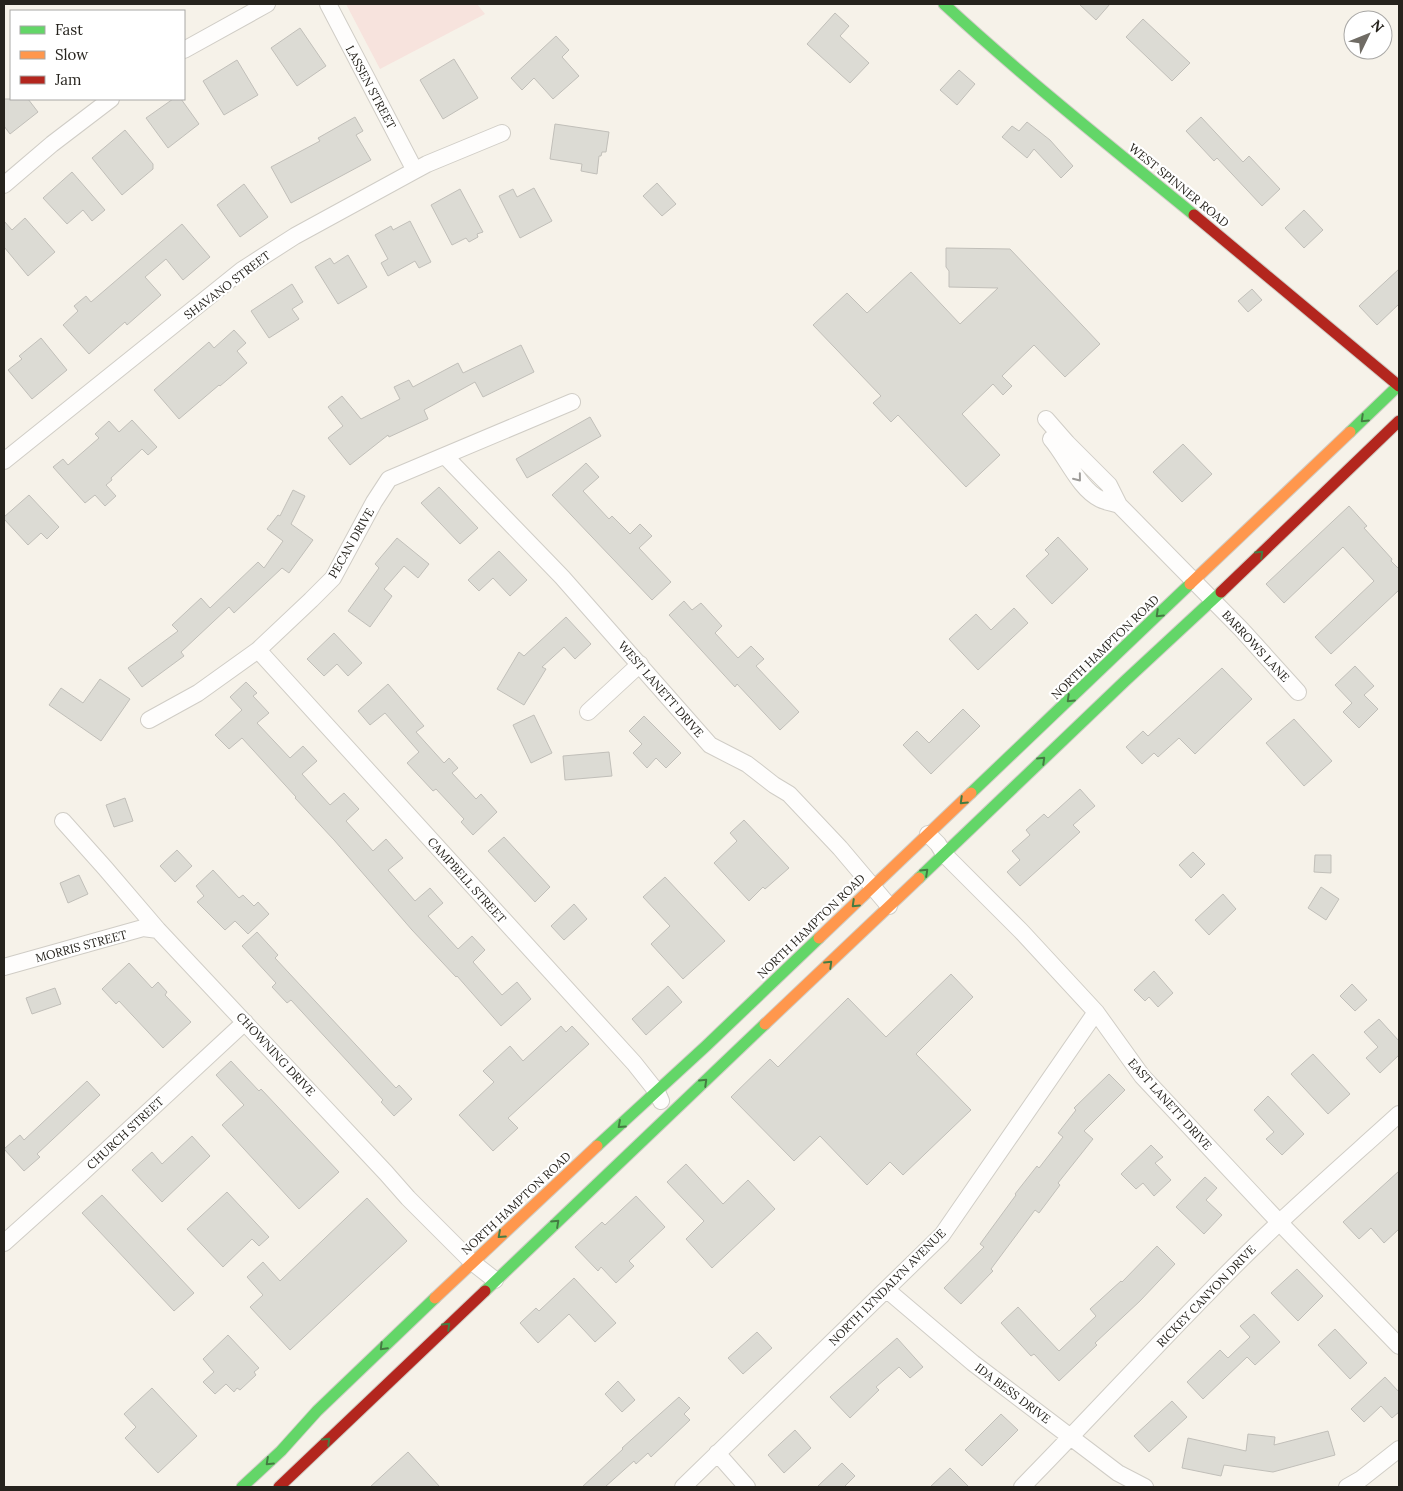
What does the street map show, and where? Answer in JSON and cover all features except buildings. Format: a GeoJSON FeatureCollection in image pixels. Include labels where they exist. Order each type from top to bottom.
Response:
{"type":"FeatureCollection","features":[{"type":"Feature","properties":{"kind":"main road","name":"WEST SPINNER ROAD"},"geometry":{"type":"LineString","coordinates":[[944,4],[982,39],[1090,130],[1206,224],[1399,386]]}},
{"type":"Feature","properties":{"kind":"main road","name":"NORTH HAMPTON ROAD"},"geometry":{"type":"LineString","coordinates":[[279,1487],[360,1390],[393,1337],[657,1092],[729,1042],[834,941],[889,906],[1213,600],[1236,559],[1399,386]]}},
{"type":"Feature","properties":{"kind":"main road","name":"NORTH HAMPTON ROAD"},"geometry":{"type":"LineString","coordinates":[[242,1487],[281,1451],[318,1411],[360,1390],[495,1280],[669,1116],[729,1042],[834,941],[873,886],[1194,580],[1236,559],[1399,421]]}},
{"type":"Feature","properties":{"kind":"street"},"geometry":{"type":"LineString","coordinates":[[185,49],[267,4]]}},
{"type":"Feature","properties":{"kind":"street","name":"LASSEN STREET"},"geometry":{"type":"LineString","coordinates":[[328,4],[414,171]]}},
{"type":"Feature","properties":{"kind":"street"},"geometry":{"type":"LineString","coordinates":[[5,181],[110,100]]}},
{"type":"Feature","properties":{"kind":"street","name":"SHAVANO STREET"},"geometry":{"type":"LineString","coordinates":[[4,461],[242,270],[295,236],[427,164],[502,133]]}},
{"type":"Feature","properties":{"kind":"street","name":"PECAN DRIVE"},"geometry":{"type":"LineString","coordinates":[[149,720],[198,693],[258,650],[333,578],[374,502],[389,479],[572,402]]}},
{"type":"Feature","properties":{"kind":"street","name":"BARROWS LANE"},"geometry":{"type":"LineString","coordinates":[[1043,422],[1075,474],[1092,494],[1099,499],[1118,506],[1194,580],[1262,651],[1298,692]]}},
{"type":"Feature","properties":{"kind":"street","name":"WEST LANETT DRIVE"},"geometry":{"type":"LineString","coordinates":[[445,456],[562,577],[710,746],[747,764],[789,794],[889,906]]}},
{"type":"Feature","properties":{"kind":"street","name":"CAMPBELL STREET"},"geometry":{"type":"LineString","coordinates":[[258,650],[634,1063],[657,1092],[669,1116]]}},
{"type":"Feature","properties":{"kind":"street"},"geometry":{"type":"LineString","coordinates":[[588,712],[640,664]]}},
{"type":"Feature","properties":{"kind":"street","name":"CHOWNING DRIVE"},"geometry":{"type":"LineString","coordinates":[[63,821],[158,930],[386,1172],[408,1198],[472,1262],[495,1280]]}},
{"type":"Feature","properties":{"kind":"street","name":"EAST LANETT DRIVE"},"geometry":{"type":"LineString","coordinates":[[928,834],[938,844],[944,854],[1021,931],[1096,1012],[1142,1076],[1399,1346]]}},
{"type":"Feature","properties":{"kind":"street","name":"MORRIS STREET"},"geometry":{"type":"LineString","coordinates":[[4,967],[143,928],[158,930]]}},
{"type":"Feature","properties":{"kind":"street","name":"NORTH LYNDALYN AVENUE"},"geometry":{"type":"LineString","coordinates":[[683,1487],[942,1235],[1096,1012]]}},
{"type":"Feature","properties":{"kind":"street","name":"CHURCH STREET"},"geometry":{"type":"LineString","coordinates":[[4,1243],[245,1022]]}},
{"type":"Feature","properties":{"kind":"street","name":"RICKEY CANYON DRIVE"},"geometry":{"type":"LineString","coordinates":[[1022,1487],[1071,1438],[1211,1289],[1279,1222],[1399,1114]]}},
{"type":"Feature","properties":{"kind":"street","name":"IDA BESS DRIVE"},"geometry":{"type":"LineString","coordinates":[[887,1290],[973,1363],[1071,1438],[1118,1473],[1145,1487]]}},
{"type":"Feature","properties":{"kind":"street"},"geometry":{"type":"LineString","coordinates":[[1347,1487],[1361,1479],[1399,1449]]}},
{"type":"Feature","properties":{"kind":"street"},"geometry":{"type":"LineString","coordinates":[[717,1453],[747,1487]]}},
{"type":"Feature","properties":{"kind":"shaded area"},"geometry":{"type":"Polygon","coordinates":[[[346,4],[477,4],[485,14],[380,69],[346,4]]]}},
{"type":"Feature","properties":{"kind":"traffic: fast"},"geometry":{"type":"LineString","coordinates":[[944,4],[1036,85],[1194,215]]}},
{"type":"Feature","properties":{"kind":"traffic: fast"},"geometry":{"type":"LineString","coordinates":[[1350,432],[1399,385]]}},
{"type":"Feature","properties":{"kind":"traffic: fast"},"geometry":{"type":"LineString","coordinates":[[971,793],[1190,584]]}},
{"type":"Feature","properties":{"kind":"traffic: fast"},"geometry":{"type":"LineString","coordinates":[[919,878],[1221,592]]}},
{"type":"Feature","properties":{"kind":"traffic: fast"},"geometry":{"type":"LineString","coordinates":[[597,1146],[706,1046],[819,938]]}},
{"type":"Feature","properties":{"kind":"traffic: fast"},"geometry":{"type":"LineString","coordinates":[[485,1291],[765,1024]]}},
{"type":"Feature","properties":{"kind":"traffic: fast"},"geometry":{"type":"LineString","coordinates":[[242,1487],[281,1451],[317,1411],[435,1298]]}},
{"type":"Feature","properties":{"kind":"traffic: slow"},"geometry":{"type":"LineString","coordinates":[[1190,584],[1350,432]]}},
{"type":"Feature","properties":{"kind":"traffic: slow"},"geometry":{"type":"LineString","coordinates":[[819,938],[971,793]]}},
{"type":"Feature","properties":{"kind":"traffic: slow"},"geometry":{"type":"LineString","coordinates":[[765,1024],[919,878]]}},
{"type":"Feature","properties":{"kind":"traffic: slow"},"geometry":{"type":"LineString","coordinates":[[435,1298],[597,1146]]}},
{"type":"Feature","properties":{"kind":"traffic: jam"},"geometry":{"type":"LineString","coordinates":[[1194,215],[1399,386]]}},
{"type":"Feature","properties":{"kind":"traffic: jam"},"geometry":{"type":"LineString","coordinates":[[1221,592],[1399,421]]}},
{"type":"Feature","properties":{"kind":"traffic: jam"},"geometry":{"type":"LineString","coordinates":[[279,1487],[485,1291]]}}]}
